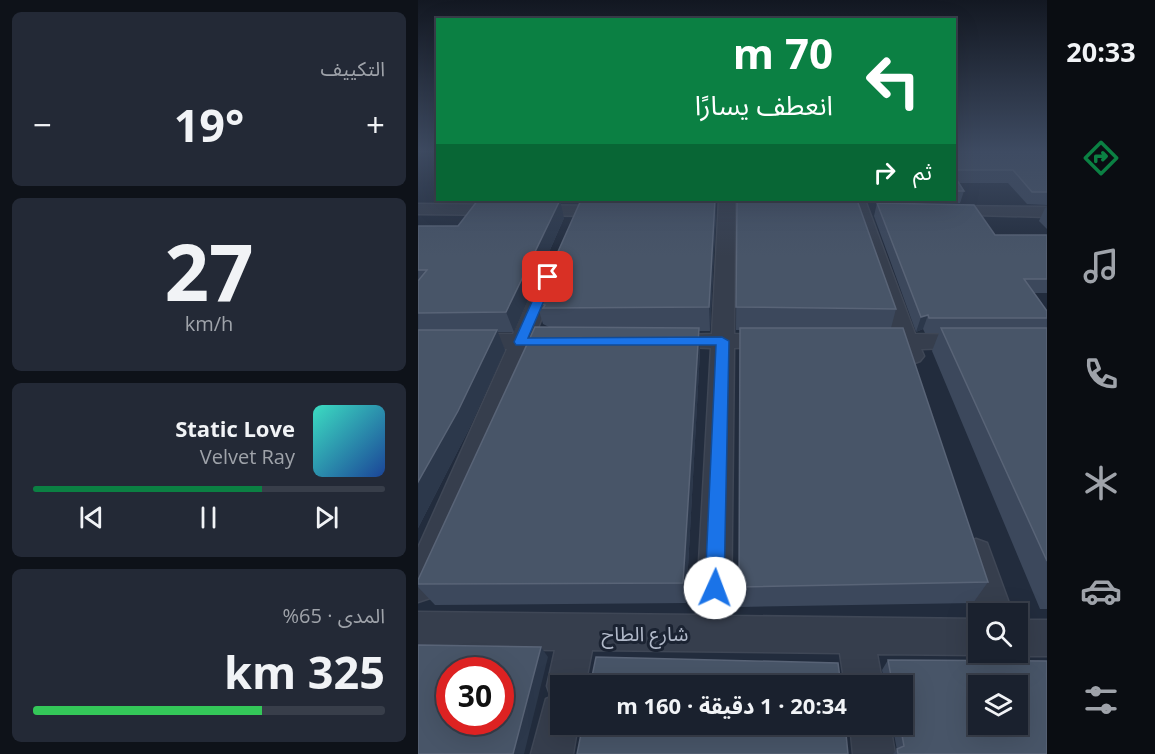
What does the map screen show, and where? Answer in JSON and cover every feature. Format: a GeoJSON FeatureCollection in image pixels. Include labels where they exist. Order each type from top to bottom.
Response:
{"type":"FeatureCollection","features":[{"type":"Feature","properties":{"kind":"street"},"geometry":{"type":"LineString","coordinates":[[418,209],[441,205],[571,225],[622,210]]}},
{"type":"Feature","properties":{"kind":"street"},"geometry":{"type":"LineString","coordinates":[[714,633],[728,205]]}},
{"type":"Feature","properties":{"kind":"street"},"geometry":{"type":"LineString","coordinates":[[860,207],[918,375]]}},
{"type":"Feature","properties":{"kind":"street"},"geometry":{"type":"LineString","coordinates":[[930,210],[1046,212]]}},
{"type":"Feature","properties":{"kind":"street"},"geometry":{"type":"LineString","coordinates":[[418,586],[571,225]]}},
{"type":"Feature","properties":{"kind":"street"},"geometry":{"type":"LineString","coordinates":[[418,341],[580,342]]}},
{"type":"Feature","properties":{"kind":"street"},"geometry":{"type":"LineString","coordinates":[[651,342],[792,341]]}},
{"type":"Feature","properties":{"kind":"street"},"geometry":{"type":"LineString","coordinates":[[849,341],[988,342]]}},
{"type":"Feature","properties":{"kind":"street"},"geometry":{"type":"LineString","coordinates":[[970,534],[992,603]]}},
{"type":"Feature","properties":{"kind":"street","name":"شارع الطاح"},"geometry":{"type":"LineString","coordinates":[[418,630],[968,637]]}},
{"type":"Feature","properties":{"kind":"street"},"geometry":{"type":"LineString","coordinates":[[568,675],[577,632]]}},
{"type":"Feature","properties":{"kind":"street"},"geometry":{"type":"LineString","coordinates":[[856,635],[862,675]]}},
{"type":"Feature","properties":{"kind":"street"},"geometry":{"type":"LineString","coordinates":[[552,754],[556,735]]}},
{"type":"Feature","properties":{"kind":"street"},"geometry":{"type":"LineString","coordinates":[[871,735],[874,754]]}},
{"type":"Feature","properties":{"kind":"building"},"geometry":{"type":"Polygon","coordinates":[[[956,186],[961,186],[964,191],[956,191],[956,186]]]}},
{"type":"Feature","properties":{"kind":"building"},"geometry":{"type":"Polygon","coordinates":[[[1027,186],[1047,186],[1047,192],[1032,192],[1027,186]]]}},
{"type":"Feature","properties":{"kind":"building"},"geometry":{"type":"Polygon","coordinates":[[[477,201],[560,201],[506,312],[418,313],[418,281],[427,270],[418,270],[418,226],[458,226],[477,201]]]}},
{"type":"Feature","properties":{"kind":"building"},"geometry":{"type":"Polygon","coordinates":[[[581,201],[715,201],[709,307],[543,308],[545,305],[536,301],[581,201]]]}},
{"type":"Feature","properties":{"kind":"building"},"geometry":{"type":"Polygon","coordinates":[[[737,201],[857,201],[896,309],[736,307],[737,201]]]}},
{"type":"Feature","properties":{"kind":"building"},"geometry":{"type":"Polygon","coordinates":[[[877,203],[974,205],[995,235],[1047,235],[1047,279],[1024,279],[1047,311],[1047,318],[929,318],[928,315],[921,317],[877,203]]]}},
{"type":"Feature","properties":{"kind":"building"},"geometry":{"type":"Polygon","coordinates":[[[535,327],[699,328],[683,583],[418,584],[535,327]]]}},
{"type":"Feature","properties":{"kind":"building"},"geometry":{"type":"Polygon","coordinates":[[[740,328],[903,328],[988,582],[739,587],[740,328]]]}},
{"type":"Feature","properties":{"kind":"building"},"geometry":{"type":"Polygon","coordinates":[[[941,328],[1047,328],[1047,561],[941,328]]]}},
{"type":"Feature","properties":{"kind":"building"},"geometry":{"type":"Polygon","coordinates":[[[418,330],[497,330],[458,411],[418,482],[418,330]]]}},
{"type":"Feature","properties":{"kind":"building"},"geometry":{"type":"Polygon","coordinates":[[[418,645],[541,647],[513,754],[418,754],[418,645]]]}},
{"type":"Feature","properties":{"kind":"building"},"geometry":{"type":"Polygon","coordinates":[[[596,657],[838,663],[840,675],[592,675],[596,657]]]}},
{"type":"Feature","properties":{"kind":"building"},"geometry":{"type":"Polygon","coordinates":[[[888,660],[968,661],[968,663],[1047,661],[1047,754],[898,754],[897,749],[904,746],[902,735],[913,735],[913,675],[891,675],[888,660]]]}},
{"type":"Feature","properties":{"kind":"building"},"geometry":{"type":"Polygon","coordinates":[[[581,735],[846,735],[848,754],[577,754],[581,735]]]}},
{"type":"Feature","properties":{"kind":"route"},"geometry":{"type":"LineString","coordinates":[[548,277],[520,342],[722,341],[715,588]]}}]}
